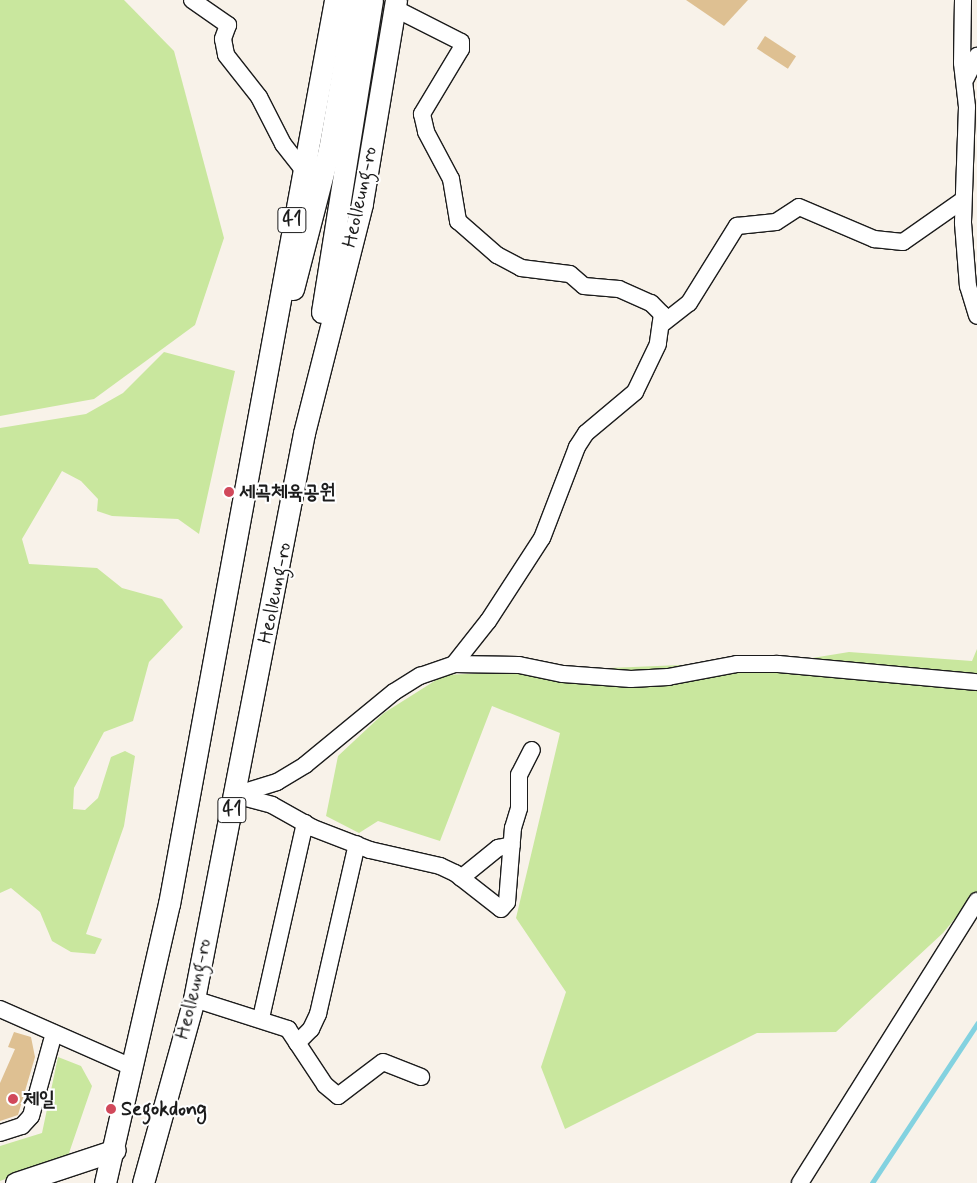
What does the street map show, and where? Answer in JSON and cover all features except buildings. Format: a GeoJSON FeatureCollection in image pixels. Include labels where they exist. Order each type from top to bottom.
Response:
{"type":"FeatureCollection","features":[{"type":"Feature","properties":{"kind":"main road","name":"Heolleung-ro"},"geometry":{"type":"LineString","coordinates":[[106,1183],[134,1068],[170,904],[302,168],[336,0]]}},
{"type":"Feature","properties":{"kind":"main road"},"geometry":{"type":"LineString","coordinates":[[254,441],[328,150],[355,0]]}},
{"type":"Feature","properties":{"kind":"main road"},"geometry":{"type":"LineString","coordinates":[[304,434],[372,0]]}},
{"type":"Feature","properties":{"kind":"main road","name":"Heolleung-ro"},"geometry":{"type":"LineString","coordinates":[[146,1180],[194,999],[304,434],[362,203],[395,4]]}},
{"type":"Feature","properties":{"kind":"main road"},"geometry":{"type":"LineString","coordinates":[[16,1183],[115,1150]]}},
{"type":"Feature","properties":{"kind":"street"},"geometry":{"type":"LineString","coordinates":[[192,0],[228,25],[223,39],[226,55],[259,97],[283,144],[302,168]]}},
{"type":"Feature","properties":{"kind":"street"},"geometry":{"type":"LineString","coordinates":[[963,0],[962,63],[966,78],[964,200],[968,286],[977,316]]}},
{"type":"Feature","properties":{"kind":"street"},"geometry":{"type":"LineString","coordinates":[[395,4],[461,42],[462,49],[422,114],[426,132],[451,179],[458,220],[505,260],[535,272],[570,274],[584,286],[619,289],[637,296],[662,314],[662,324],[648,370],[635,392],[592,428],[577,447],[542,538],[488,622],[454,664]]}},
{"type":"Feature","properties":{"kind":"street"},"geometry":{"type":"LineString","coordinates":[[966,78],[977,56]]}},
{"type":"Feature","properties":{"kind":"street"},"geometry":{"type":"LineString","coordinates":[[662,324],[689,303],[737,226],[776,222],[799,207],[874,240],[903,242],[964,200]]}},
{"type":"Feature","properties":{"kind":"street"},"geometry":{"type":"LineString","coordinates":[[235,795],[277,782],[305,765],[394,692],[420,676],[454,664],[520,665],[563,674],[632,679],[737,664],[778,664],[977,682]]}},
{"type":"Feature","properties":{"kind":"street"},"geometry":{"type":"LineString","coordinates":[[235,795],[272,805],[305,823],[357,844],[440,866],[461,878],[501,909],[507,902],[512,845],[519,808],[519,776],[532,750]]}},
{"type":"Feature","properties":{"kind":"street"},"geometry":{"type":"LineString","coordinates":[[261,1018],[305,823]]}},
{"type":"Feature","properties":{"kind":"street"},"geometry":{"type":"LineString","coordinates":[[297,1043],[311,1029],[318,1014],[357,844]]}},
{"type":"Feature","properties":{"kind":"street"},"geometry":{"type":"LineString","coordinates":[[461,878],[491,853],[512,845]]}},
{"type":"Feature","properties":{"kind":"street"},"geometry":{"type":"LineString","coordinates":[[800,1183],[977,901]]}},
{"type":"Feature","properties":{"kind":"street"},"geometry":{"type":"LineString","coordinates":[[194,999],[261,1018],[288,1029],[325,1085],[338,1096],[383,1062],[421,1076]]}},
{"type":"Feature","properties":{"kind":"street"},"geometry":{"type":"LineString","coordinates":[[0,1008],[134,1068]]}},
{"type":"Feature","properties":{"kind":"street"},"geometry":{"type":"LineString","coordinates":[[0,1133],[22,1126],[31,1116],[54,1033]]}},
{"type":"Feature","properties":{"kind":"green space"},"geometry":{"type":"Polygon","coordinates":[[[0,0],[124,0],[174,51],[224,238],[195,325],[94,399],[0,416],[0,0]]]}},
{"type":"Feature","properties":{"kind":"green space"},"geometry":{"type":"Polygon","coordinates":[[[164,352],[235,371],[199,534],[178,519],[112,516],[97,511],[98,499],[81,481],[62,471],[22,539],[29,564],[97,568],[122,588],[162,599],[183,627],[149,662],[133,721],[104,732],[74,788],[73,809],[85,810],[98,798],[111,757],[125,751],[135,756],[124,826],[86,934],[102,939],[95,954],[71,952],[52,941],[40,912],[11,888],[0,893],[0,428],[86,414],[123,393],[164,352]]]}},
{"type":"Feature","properties":{"kind":"green space"},"geometry":{"type":"Polygon","coordinates":[[[977,649],[977,892],[943,933],[836,1032],[757,1033],[565,1129],[541,1067],[566,992],[516,918],[560,733],[492,706],[440,841],[378,821],[359,833],[326,816],[338,756],[384,713],[444,675],[800,660],[849,652],[972,661],[977,649]]]}},
{"type":"Feature","properties":{"kind":"green space"},"geometry":{"type":"Polygon","coordinates":[[[58,1057],[81,1066],[92,1086],[68,1156],[0,1181],[0,1146],[42,1133],[58,1057]]]}},
{"type":"Feature","properties":{"kind":"waterway"},"geometry":{"type":"LineString","coordinates":[[872,1183],[977,1024]]}},
{"type":"Feature","properties":{"kind":"place","name":"세곡체육공원"},"geometry":{"type":"Point","coordinates":[229,492]}},
{"type":"Feature","properties":{"kind":"place","name":"제일"},"geometry":{"type":"Point","coordinates":[13,1099]}},
{"type":"Feature","properties":{"kind":"place","name":"Segokdong"},"geometry":{"type":"Point","coordinates":[111,1109]}}]}
